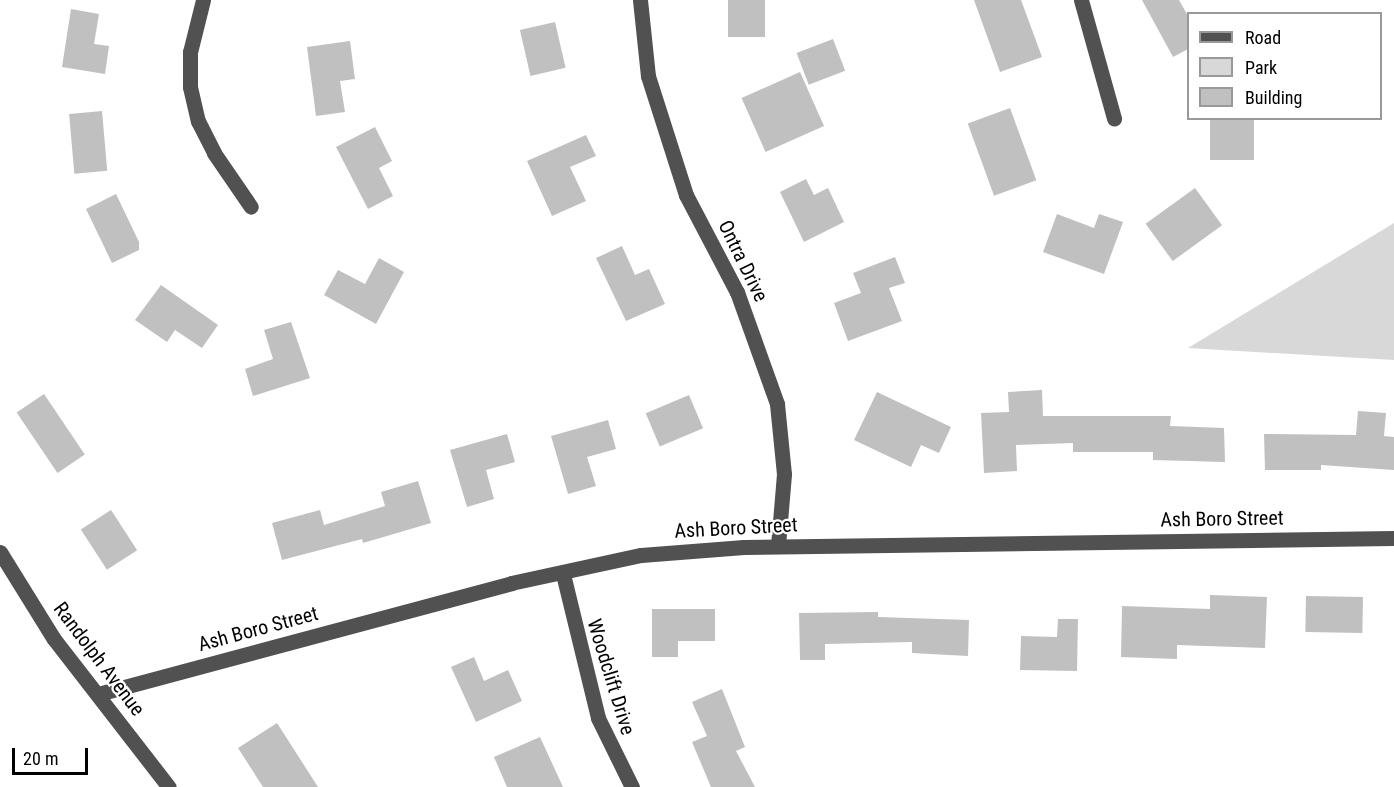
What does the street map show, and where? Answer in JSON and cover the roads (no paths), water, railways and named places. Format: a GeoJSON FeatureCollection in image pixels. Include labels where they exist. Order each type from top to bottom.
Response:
{"type":"FeatureCollection","features":[{"type":"Feature","properties":{"kind":"street"},"geometry":{"type":"LineString","coordinates":[[203,0],[190,52],[193,99],[213,153],[251,207]]}},
{"type":"Feature","properties":{"kind":"street","name":"Ontra Drive"},"geometry":{"type":"LineString","coordinates":[[640,0],[648,76],[679,174],[737,292],[777,405],[784,474],[778,546]]}},
{"type":"Feature","properties":{"kind":"street"},"geometry":{"type":"LineString","coordinates":[[1081,0],[1114,118]]}},
{"type":"Feature","properties":{"kind":"street","name":"Ash Boro Street"},"geometry":{"type":"LineString","coordinates":[[98,694],[511,583],[563,574],[641,555],[778,546],[1394,538]]}},
{"type":"Feature","properties":{"kind":"street","name":"Randolph Avenue"},"geometry":{"type":"LineString","coordinates":[[0,552],[54,639],[169,787]]}},
{"type":"Feature","properties":{"kind":"street","name":"Woodclift Drive"},"geometry":{"type":"LineString","coordinates":[[563,574],[598,718],[632,787]]}}]}
